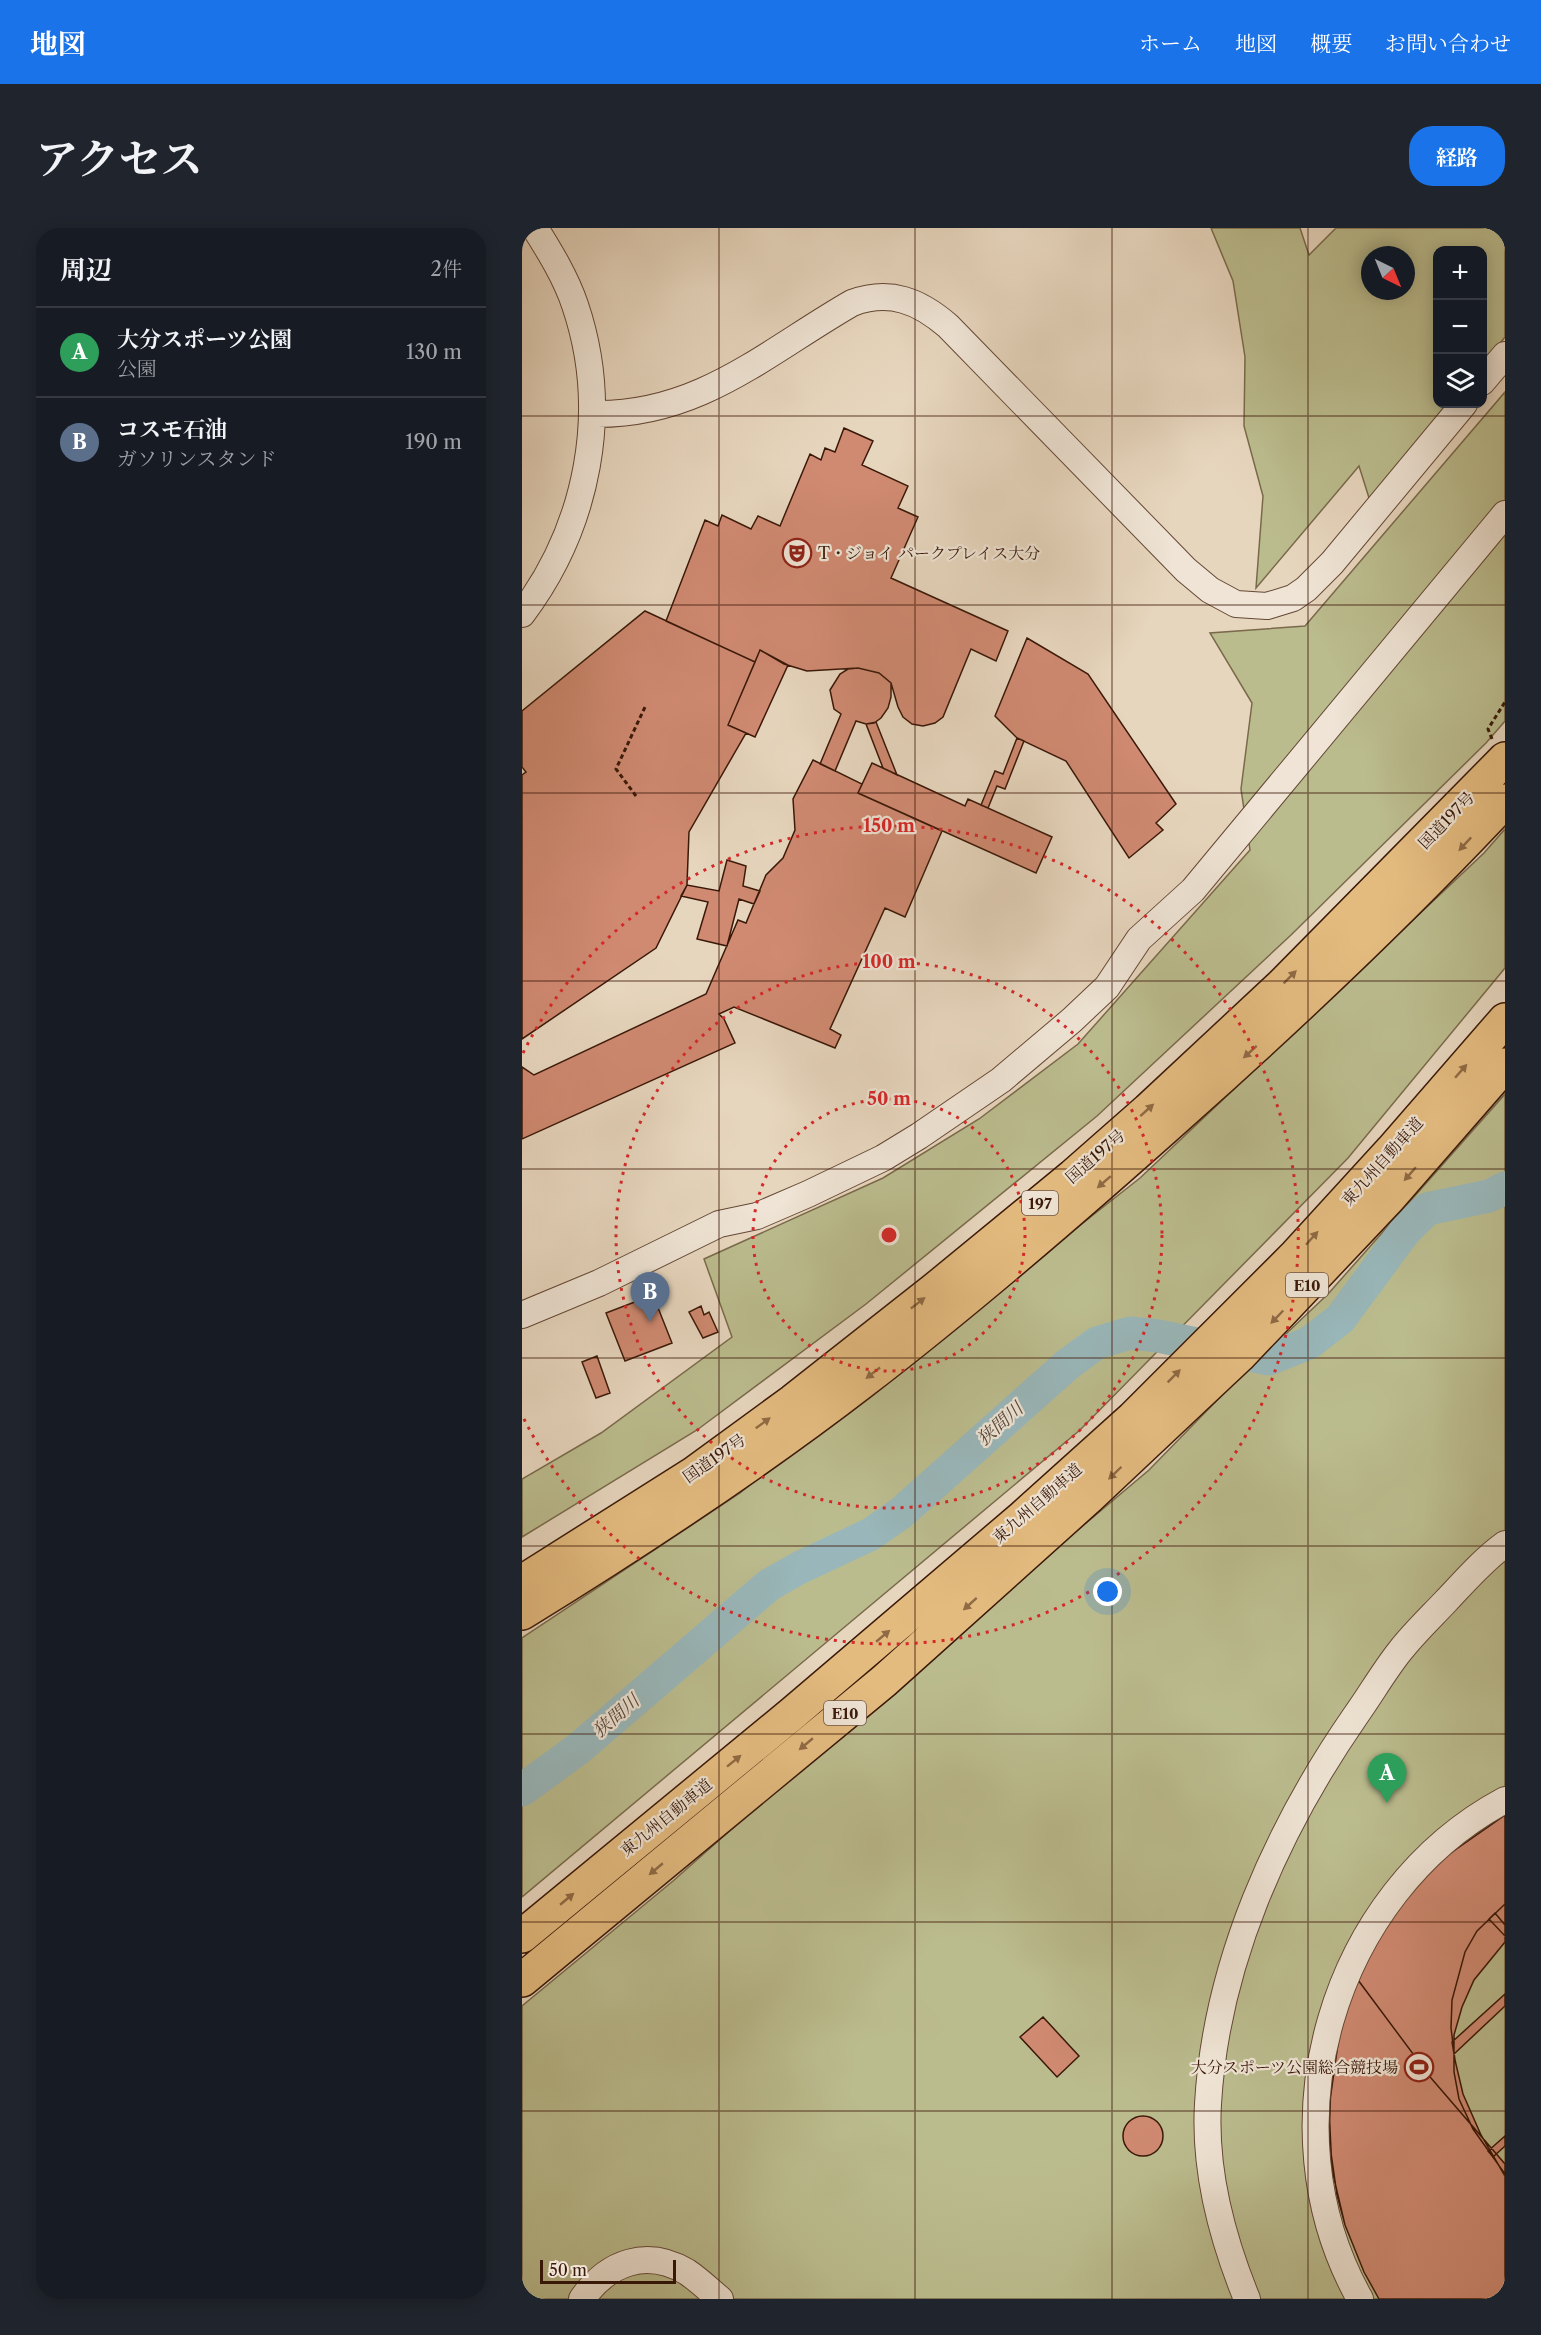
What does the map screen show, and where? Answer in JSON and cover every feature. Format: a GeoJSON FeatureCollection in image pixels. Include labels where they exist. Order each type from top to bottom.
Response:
{"type":"FeatureCollection","features":[{"type":"Feature","properties":{"kind":"highway","name":"国道197号"},"geometry":{"type":"LineString","coordinates":[[522,1582],[714,1459],[793,1401],[934,1290],[1148,1110],[1282,985],[1499,751]]}},
{"type":"Feature","properties":{"kind":"highway","name":"国道197号"},"geometry":{"type":"LineString","coordinates":[[522,1613],[716,1488],[860,1384],[998,1273],[1112,1176],[1298,1009],[1447,863],[1505,801]]}},
{"type":"Feature","properties":{"kind":"highway","name":"東九州自動車道"},"geometry":{"type":"LineString","coordinates":[[1436,1123],[1505,1020]]}},
{"type":"Feature","properties":{"kind":"highway","name":"東九州自動車道"},"geometry":{"type":"LineString","coordinates":[[522,1980],[884,1681],[1023,1557],[1145,1425],[1296,1255],[1436,1123],[1505,1065]]}},
{"type":"Feature","properties":{"kind":"highway","name":"東九州自動車道"},"geometry":{"type":"LineString","coordinates":[[522,1936],[811,1698],[1023,1517],[1145,1425]]}},
{"type":"Feature","properties":{"kind":"highway"},"geometry":{"type":"LineString","coordinates":[[522,1563],[629,1501],[714,1459]]}},
{"type":"Feature","properties":{"kind":"street"},"geometry":{"type":"LineString","coordinates":[[522,614],[548,575],[572,524],[587,472],[593,414],[586,350],[574,304],[555,262],[535,228]]}},
{"type":"Feature","properties":{"kind":"street"},"geometry":{"type":"LineString","coordinates":[[593,414],[644,411],[691,398],[719,385],[852,303],[877,296],[906,299],[925,308],[948,326],[1186,570],[1222,598],[1252,607],[1280,603],[1306,590],[1332,563],[1461,408]]}},
{"type":"Feature","properties":{"kind":"street"},"geometry":{"type":"LineString","coordinates":[[1487,376],[1505,354]]}},
{"type":"Feature","properties":{"kind":"street"},"geometry":{"type":"LineString","coordinates":[[522,1315],[600,1283],[859,1151],[925,1114],[1013,1050],[1071,999],[1106,964],[1138,939],[1174,893],[1262,806],[1505,514]]}},
{"type":"Feature","properties":{"kind":"street"},"geometry":{"type":"LineString","coordinates":[[522,1301],[718,1224]]}},
{"type":"Feature","properties":{"kind":"street"},"geometry":{"type":"LineString","coordinates":[[1247,2299],[1220,2217],[1210,2160],[1208,2125],[1208,2104],[1218,2028],[1241,1937],[1280,1843],[1303,1799],[1344,1732],[1400,1651],[1469,1577],[1505,1544]]}},
{"type":"Feature","properties":{"kind":"street"},"geometry":{"type":"LineString","coordinates":[[1360,2299],[1330,2225],[1322,2192],[1317,2155],[1316,2091],[1328,2023],[1337,1995],[1360,1945],[1389,1900],[1455,1832],[1505,1800]]}},
{"type":"Feature","properties":{"kind":"street"},"geometry":{"type":"LineString","coordinates":[[582,2299],[597,2279],[609,2271],[632,2261],[645,2260],[656,2260],[688,2273],[720,2299]]}},
{"type":"Feature","properties":{"kind":"path"},"geometry":{"type":"LineString","coordinates":[[1499,751],[1488,729],[1505,702]]}},
{"type":"Feature","properties":{"kind":"path"},"geometry":{"type":"LineString","coordinates":[[636,796],[616,769],[645,707]]}},
{"type":"Feature","properties":{"kind":"green space"},"geometry":{"type":"Polygon","coordinates":[[[1211,228],[1300,228],[1309,255],[1336,228],[1505,228],[1505,337],[1487,360],[1487,246],[1433,246],[1433,408],[1447,408],[1370,501],[1359,466],[1256,588],[1263,496],[1244,426],[1245,357],[1233,281],[1211,228]]]}},
{"type":"Feature","properties":{"kind":"green space"},"geometry":{"type":"Polygon","coordinates":[[[1505,392],[1505,721],[1486,743],[1291,935],[1097,1116],[866,1304],[697,1430],[522,1537],[522,1479],[601,1433],[732,1337],[704,1259],[883,1178],[979,1119],[1078,1044],[1250,850],[1241,789],[1252,703],[1210,633],[1305,626],[1505,392]]]}},
{"type":"Feature","properties":{"kind":"green space"},"geometry":{"type":"Polygon","coordinates":[[[1505,829],[1505,968],[1348,1158],[1080,1430],[522,1897],[522,1638],[740,1493],[1140,1178],[1484,853],[1505,829]]]}},
{"type":"Feature","properties":{"kind":"green space"},"geometry":{"type":"Polygon","coordinates":[[[1505,1094],[1505,2299],[522,2299],[522,2006],[673,1881],[901,1679],[1149,1470],[1230,1387],[1328,1294],[1505,1094]]]}},
{"type":"Feature","properties":{"kind":"building","name":"T・ジョイ パークプレイス大分"},"geometry":{"type":"Polygon","coordinates":[[[844,428],[873,441],[862,465],[908,486],[898,508],[918,517],[891,578],[1008,631],[996,661],[971,649],[943,717],[935,723],[923,726],[912,724],[903,717],[891,683],[879,673],[858,668],[807,671],[784,664],[760,650],[755,662],[666,621],[705,520],[718,526],[722,515],[751,529],[758,516],[780,526],[810,454],[821,460],[825,448],[835,452],[844,428]]]}},
{"type":"Feature","properties":{"kind":"building"},"geometry":{"type":"Polygon","coordinates":[[[645,611],[755,662],[728,725],[746,733],[689,832],[687,885],[656,948],[522,1039],[522,775],[526,772],[522,767],[522,711],[645,611]]]}},
{"type":"Feature","properties":{"kind":"building"},"geometry":{"type":"Polygon","coordinates":[[[1027,638],[1088,674],[1176,804],[1156,823],[1163,830],[1129,858],[1066,761],[1017,738],[995,716],[1027,638]]]}},
{"type":"Feature","properties":{"kind":"building"},"geometry":{"type":"Polygon","coordinates":[[[760,650],[788,665],[755,737],[728,725],[760,650]]]}},
{"type":"Feature","properties":{"kind":"building"},"geometry":{"type":"Polygon","coordinates":[[[858,668],[879,673],[891,683],[891,697],[888,708],[874,723],[866,724],[856,721],[835,771],[820,764],[841,714],[834,709],[830,690],[840,674],[848,669],[858,668]]]}},
{"type":"Feature","properties":{"kind":"building"},"geometry":{"type":"Polygon","coordinates":[[[876,722],[897,775],[883,768],[866,724],[876,722]]]}},
{"type":"Feature","properties":{"kind":"building"},"geometry":{"type":"Polygon","coordinates":[[[1017,738],[1024,741],[1005,789],[997,786],[988,808],[981,805],[995,771],[1003,774],[1017,738]]]}},
{"type":"Feature","properties":{"kind":"building"},"geometry":{"type":"Polygon","coordinates":[[[813,760],[862,784],[858,793],[942,831],[905,917],[885,908],[830,1029],[841,1035],[835,1048],[734,1007],[719,1014],[724,1019],[735,1043],[522,1139],[522,1067],[534,1075],[706,994],[738,920],[746,923],[766,875],[783,858],[795,830],[793,799],[813,760]]]}},
{"type":"Feature","properties":{"kind":"building"},"geometry":{"type":"Polygon","coordinates":[[[872,763],[965,806],[968,799],[1052,837],[1036,873],[858,793],[872,763]]]}},
{"type":"Feature","properties":{"kind":"building"},"geometry":{"type":"Polygon","coordinates":[[[727,860],[746,866],[743,886],[760,891],[754,904],[739,899],[727,946],[697,939],[708,902],[681,896],[687,885],[719,891],[727,860]]]}},
{"type":"Feature","properties":{"kind":"building"},"geometry":{"type":"Polygon","coordinates":[[[653,1295],[672,1343],[625,1361],[606,1313],[653,1295]]]}},
{"type":"Feature","properties":{"kind":"building"},"geometry":{"type":"Polygon","coordinates":[[[701,1306],[704,1315],[709,1312],[718,1332],[703,1338],[689,1312],[701,1306]]]}},
{"type":"Feature","properties":{"kind":"building"},"geometry":{"type":"Polygon","coordinates":[[[597,1356],[610,1393],[596,1398],[582,1362],[597,1356]]]}},
{"type":"Feature","properties":{"kind":"building","name":"大分スポーツ公園総合競技場"},"geometry":{"type":"Polygon","coordinates":[[[1505,1815],[1505,1942],[1474,1980],[1462,2007],[1454,2035],[1454,2072],[1459,2099],[1473,2129],[1505,2174],[1505,2299],[1379,2299],[1364,2272],[1345,2225],[1332,2170],[1329,2108],[1340,2029],[1358,1980],[1378,1939],[1407,1896],[1445,1857],[1505,1815]]]}},
{"type":"Feature","properties":{"kind":"building","name":"大分スポーツ公園総合競技場"},"geometry":{"type":"Polygon","coordinates":[[[1505,1815],[1505,1904],[1477,1931],[1465,1952],[1452,2000],[1451,2028],[1463,2094],[1481,2135],[1505,2176],[1505,2299],[1379,2299],[1364,2272],[1345,2225],[1332,2170],[1329,2108],[1340,2029],[1358,1980],[1378,1939],[1407,1896],[1445,1857],[1505,1815]]]}},
{"type":"Feature","properties":{"kind":"building"},"geometry":{"type":"Polygon","coordinates":[[[1495,1913],[1505,1925],[1505,1936],[1489,1919],[1495,1913]]]}},
{"type":"Feature","properties":{"kind":"building"},"geometry":{"type":"Polygon","coordinates":[[[1358,1980],[1431,2078],[1505,2164],[1505,2299],[1379,2299],[1364,2272],[1345,2225],[1337,2195],[1329,2139],[1331,2081],[1340,2029],[1358,1980]]]}},
{"type":"Feature","properties":{"kind":"building"},"geometry":{"type":"Polygon","coordinates":[[[1505,1994],[1505,2006],[1454,2054],[1452,2042],[1505,1994]]]}},
{"type":"Feature","properties":{"kind":"building"},"geometry":{"type":"Polygon","coordinates":[[[1043,2017],[1079,2056],[1057,2077],[1020,2037],[1043,2017]]]}},
{"type":"Feature","properties":{"kind":"building"},"geometry":{"type":"Polygon","coordinates":[[[1143,2116],[1157,2122],[1163,2136],[1157,2150],[1143,2156],[1129,2150],[1123,2136],[1129,2122],[1143,2116]]]}},
{"type":"Feature","properties":{"kind":"building"},"geometry":{"type":"Polygon","coordinates":[[[1505,2136],[1505,2146],[1493,2157],[1488,2151],[1505,2136]]]}},
{"type":"Feature","properties":{"kind":"waterway","name":"狭間川"},"geometry":{"type":"LineString","coordinates":[[522,1790],[578,1749],[769,1585],[871,1534],[901,1513],[1068,1364],[1097,1343],[1130,1333],[1158,1336],[1269,1359],[1309,1343],[1340,1319],[1405,1231],[1427,1209],[1489,1196],[1505,1188]]}},
{"type":"Feature","properties":{"kind":"place","name":"T・ジョイ パークプレイス大分"},"geometry":{"type":"Point","coordinates":[797,553]}},
{"type":"Feature","properties":{"kind":"place","name":"コスモ石油"},"geometry":{"type":"Point","coordinates":[650,1322]}},
{"type":"Feature","properties":{"kind":"place","name":"大分スポーツ公園"},"geometry":{"type":"Point","coordinates":[1387,1803]}},
{"type":"Feature","properties":{"kind":"place","name":"大分スポーツ公園総合競技場"},"geometry":{"type":"Point","coordinates":[1419,2067]}}]}
